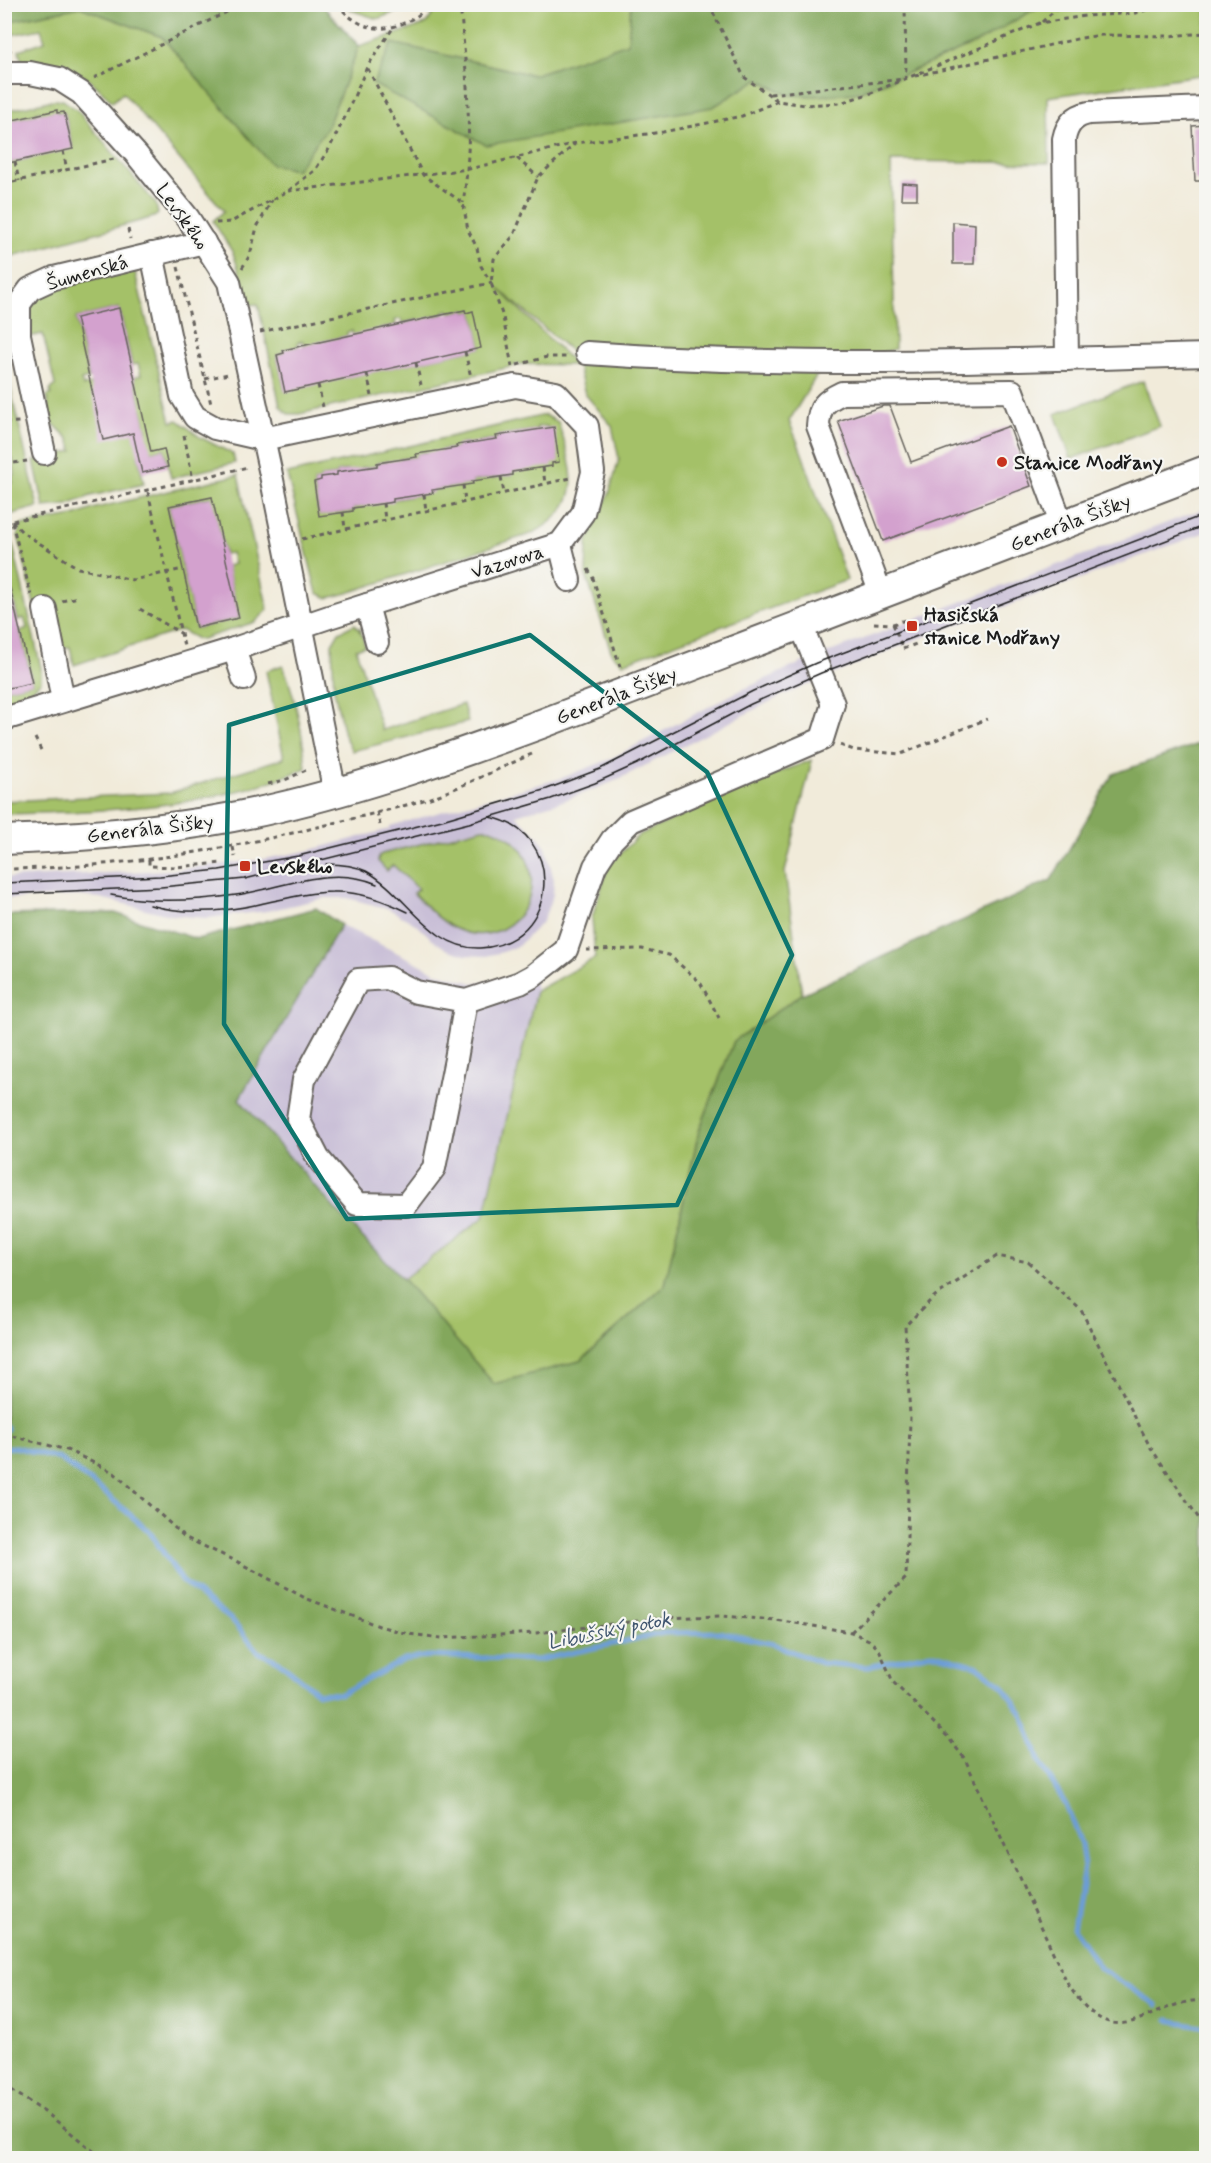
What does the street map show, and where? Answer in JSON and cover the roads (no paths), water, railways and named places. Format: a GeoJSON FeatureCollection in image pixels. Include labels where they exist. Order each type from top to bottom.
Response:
{"type":"FeatureCollection","features":[{"type":"Feature","properties":{"kind":"main road","name":"Generála Šišky"},"geometry":{"type":"LineString","coordinates":[[4,840],[93,836],[181,826],[275,808],[335,793],[478,747],[1206,470]]}},
{"type":"Feature","properties":{"kind":"street","name":"Levského"},"geometry":{"type":"LineString","coordinates":[[4,73],[30,73],[59,79],[81,93],[136,154],[188,218],[229,282],[335,793]]}},
{"type":"Feature","properties":{"kind":"street"},"geometry":{"type":"LineString","coordinates":[[1067,359],[1064,139],[1066,129],[1080,115],[1089,113],[1206,108]]}},
{"type":"Feature","properties":{"kind":"street","name":"Šumenská"},"geometry":{"type":"LineString","coordinates":[[38,457],[19,336],[19,304],[30,289],[54,278],[204,242]]}},
{"type":"Feature","properties":{"kind":"street"},"geometry":{"type":"LineString","coordinates":[[163,251],[183,396],[195,417],[215,428],[263,439]]}},
{"type":"Feature","properties":{"kind":"street"},"geometry":{"type":"LineString","coordinates":[[587,353],[666,358],[884,363],[1206,355]]}},
{"type":"Feature","properties":{"kind":"street","name":"Vazovova"},"geometry":{"type":"LineString","coordinates":[[4,720],[560,544],[583,513],[593,472],[587,426],[556,393],[515,386],[263,439]]}},
{"type":"Feature","properties":{"kind":"street"},"geometry":{"type":"LineString","coordinates":[[881,594],[818,426],[819,413],[828,400],[842,393],[1011,392],[1062,525]]}},
{"type":"Feature","properties":{"kind":"street"},"geometry":{"type":"LineString","coordinates":[[560,544],[578,574]]}},
{"type":"Feature","properties":{"kind":"street"},"geometry":{"type":"LineString","coordinates":[[367,605],[377,642]]}},
{"type":"Feature","properties":{"kind":"street"},"geometry":{"type":"LineString","coordinates":[[45,609],[63,700]]}},
{"type":"Feature","properties":{"kind":"street"},"geometry":{"type":"LineString","coordinates":[[466,1001],[434,1168],[406,1205],[357,1204],[318,1158],[298,1119],[304,1080],[358,980],[388,978],[416,993],[466,1001],[520,983],[533,976],[566,950],[595,866],[612,840],[631,821],[822,739],[834,704],[801,625]]}},
{"type":"Feature","properties":{"kind":"street"},"geometry":{"type":"LineString","coordinates":[[234,649],[244,679]]}},
{"type":"Feature","properties":{"kind":"waterway"},"geometry":{"type":"LineString","coordinates":[[4,1425],[7,1429]]}},
{"type":"Feature","properties":{"kind":"waterway","name":"Libušský potok"},"geometry":{"type":"LineString","coordinates":[[4,1448],[15,1447],[60,1459],[99,1488],[149,1531],[182,1581],[233,1621],[258,1652],[278,1661],[318,1693],[340,1694],[404,1660],[428,1656],[538,1660],[664,1633],[719,1632],[773,1644],[821,1663],[867,1667],[931,1653],[977,1666],[1002,1685],[1023,1715],[1039,1760],[1066,1805],[1081,1844],[1084,1867],[1073,1928],[1101,1969],[1157,2005]]}},
{"type":"Feature","properties":{"kind":"waterway","name":"Libušský potok"},"geometry":{"type":"LineString","coordinates":[[1168,2020],[1206,2027]]}},
{"type":"Feature","properties":{"kind":"tram line"},"geometry":{"type":"LineString","coordinates":[[4,883],[160,876],[219,870],[298,856],[442,820],[547,789],[600,769],[753,691],[816,663],[1206,514]]}},
{"type":"Feature","properties":{"kind":"tram line"},"geometry":{"type":"LineString","coordinates":[[4,894],[161,887],[245,879],[469,823],[551,799],[637,764],[751,704],[821,673],[1206,525]]}},
{"type":"Feature","properties":{"kind":"tram line"},"geometry":{"type":"LineString","coordinates":[[326,864],[347,865],[366,871],[380,880],[419,918],[447,940],[462,946],[480,948],[507,942],[526,928],[539,908],[544,886],[542,864],[532,843],[514,826],[489,817]]}},
{"type":"Feature","properties":{"kind":"tram line"},"geometry":{"type":"LineString","coordinates":[[111,895],[157,900],[205,899],[253,892],[306,879],[342,876],[360,878],[377,884]]}},
{"type":"Feature","properties":{"kind":"tram line"},"geometry":{"type":"LineString","coordinates":[[150,905],[177,910],[219,910],[246,907],[305,894],[343,892],[371,897],[408,912]]}},
{"type":"Feature","properties":{"kind":"place","name":"Stanice Modřany"},"geometry":{"type":"Point","coordinates":[1002,462]}},
{"type":"Feature","properties":{"kind":"place","name":"Hasičská stanice Modřany"},"geometry":{"type":"Point","coordinates":[912,626]}},
{"type":"Feature","properties":{"kind":"place","name":"Levského"},"geometry":{"type":"Point","coordinates":[245,866]}}]}
